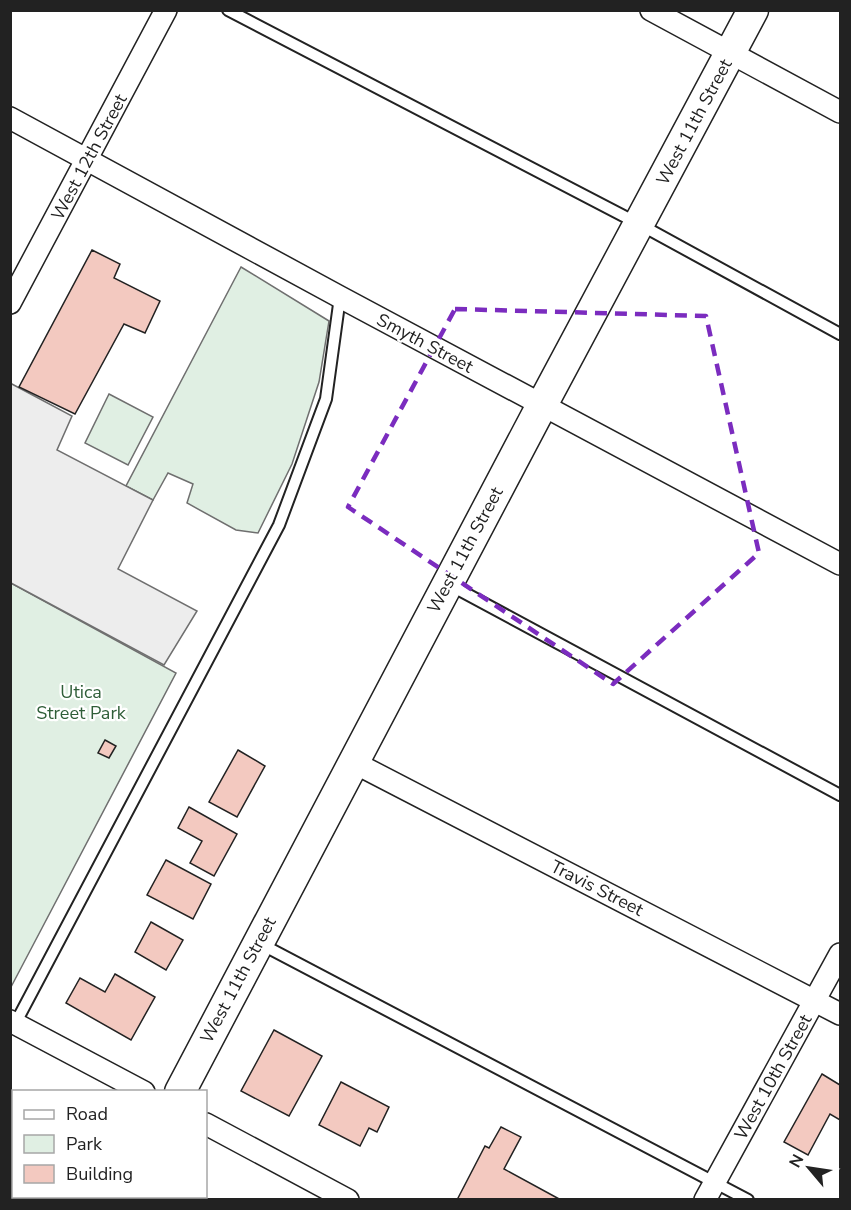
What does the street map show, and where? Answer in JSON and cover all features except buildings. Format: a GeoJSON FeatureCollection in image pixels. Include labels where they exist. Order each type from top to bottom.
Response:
{"type":"FeatureCollection","features":[{"type":"Feature","properties":{"kind":"main road","name":"West 11th Street"},"geometry":{"type":"LineString","coordinates":[[181,1090],[753,10]]}},
{"type":"Feature","properties":{"kind":"street","name":"West 12th Street"},"geometry":{"type":"LineString","coordinates":[[10,303],[166,10]]}},
{"type":"Feature","properties":{"kind":"street"},"geometry":{"type":"LineString","coordinates":[[651,10],[840,112]]}},
{"type":"Feature","properties":{"kind":"street","name":"Smyth Street"},"geometry":{"type":"LineString","coordinates":[[10,118],[840,564]]}},
{"type":"Feature","properties":{"kind":"street","name":"Travis Street"},"geometry":{"type":"LineString","coordinates":[[353,762],[840,1014]]}},
{"type":"Feature","properties":{"kind":"street","name":"West 10th Street"},"geometry":{"type":"LineString","coordinates":[[710,1190],[840,954]]}},
{"type":"Feature","properties":{"kind":"street"},"geometry":{"type":"LineString","coordinates":[[12,1025],[140,1090]]}},
{"type":"Feature","properties":{"kind":"street"},"geometry":{"type":"LineString","coordinates":[[207,1125],[348,1200]]}},
{"type":"Feature","properties":{"kind":"lane"},"geometry":{"type":"LineString","coordinates":[[228,10],[639,224],[840,334]]}},
{"type":"Feature","properties":{"kind":"lane"},"geometry":{"type":"LineString","coordinates":[[12,1025],[279,525],[326,399],[340,297]]}},
{"type":"Feature","properties":{"kind":"lane"},"geometry":{"type":"LineString","coordinates":[[447,584],[840,795]]}},
{"type":"Feature","properties":{"kind":"lane"},"geometry":{"type":"LineString","coordinates":[[258,942],[710,1190],[748,1200]]}},
{"type":"Feature","properties":{"kind":"highlighted area"},"geometry":{"type":"Polygon","coordinates":[[[455,309],[706,316],[759,553],[613,684],[348,507],[455,309]]]}},
{"type":"Feature","properties":{"kind":"green space"},"geometry":{"type":"Polygon","coordinates":[[[241,267],[329,321],[319,382],[292,464],[258,533],[236,530],[187,503],[193,484],[168,473],[153,500],[126,486],[241,267]]]}},
{"type":"Feature","properties":{"kind":"green space"},"geometry":{"type":"Polygon","coordinates":[[[109,394],[153,417],[128,465],[85,443],[109,394]]]}},
{"type":"Feature","properties":{"kind":"green space","name":"Utica Street Park"},"geometry":{"type":"Polygon","coordinates":[[[10,583],[176,673],[11,987],[10,583]]]}},
{"type":"Feature","properties":{"kind":"shaded area"},"geometry":{"type":"Polygon","coordinates":[[[10,383],[72,416],[57,450],[153,500],[118,569],[197,611],[164,665],[11,583],[10,383]]]}}]}
